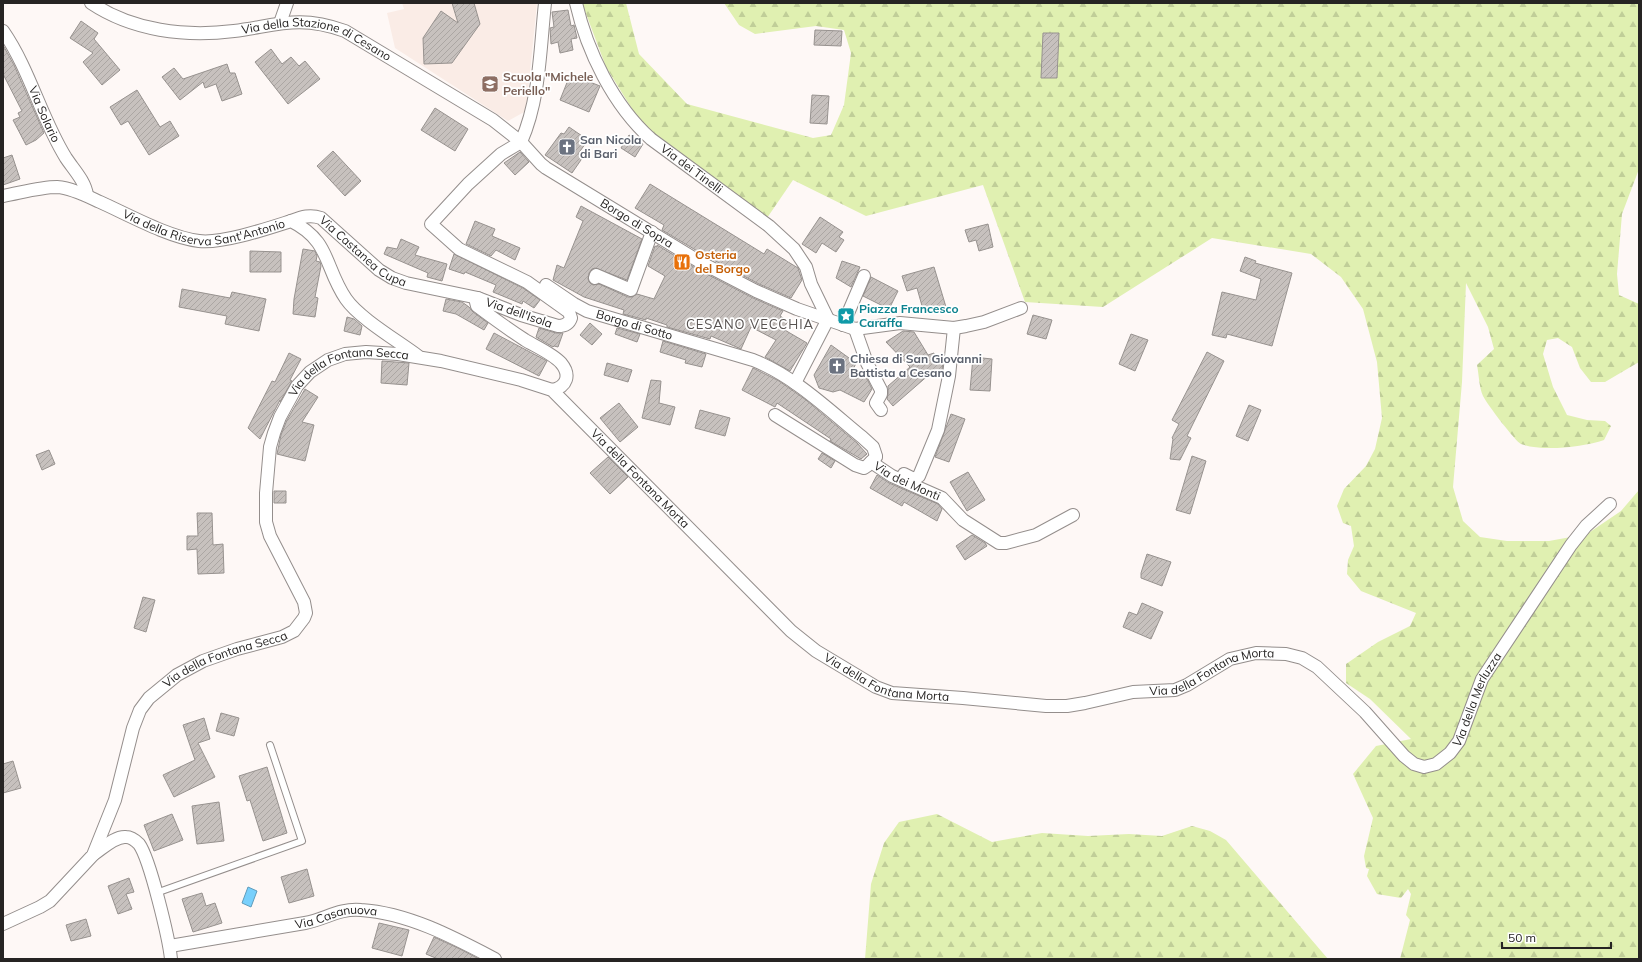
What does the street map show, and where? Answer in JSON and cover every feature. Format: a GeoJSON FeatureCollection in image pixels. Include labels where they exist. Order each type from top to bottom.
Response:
{"type":"FeatureCollection","features":[{"type":"Feature","properties":{"kind":"street","name":"Via della Stazione di Cesano"},"geometry":{"type":"LineString","coordinates":[[91,3],[108,14],[133,24],[178,32],[225,32],[298,21],[333,27],[355,36],[492,120],[521,142]]}},
{"type":"Feature","properties":{"kind":"street"},"geometry":{"type":"LineString","coordinates":[[280,23],[286,3]]}},
{"type":"Feature","properties":{"kind":"street"},"geometry":{"type":"LineString","coordinates":[[521,142],[534,101],[545,3]]}},
{"type":"Feature","properties":{"kind":"street","name":"Via dei Tinelli"},"geometry":{"type":"LineString","coordinates":[[576,3],[580,20],[592,52],[625,112],[651,139],[769,226],[794,249],[806,267],[811,284],[828,319]]}},
{"type":"Feature","properties":{"kind":"street","name":"Via Solario"},"geometry":{"type":"LineString","coordinates":[[3,31],[20,60],[49,128],[66,158],[82,181],[87,196]]}},
{"type":"Feature","properties":{"kind":"street","name":"Borgo di Sotto"},"geometry":{"type":"LineString","coordinates":[[521,142],[501,154],[468,184],[431,224],[459,249],[527,282],[530,278],[535,278],[585,304],[754,360],[773,368],[795,383],[870,444],[875,450],[874,459]]}},
{"type":"Feature","properties":{"kind":"street","name":"Borgo di Sopra"},"geometry":{"type":"LineString","coordinates":[[521,142],[546,168],[700,262],[756,291],[797,309],[828,319]]}},
{"type":"Feature","properties":{"kind":"street","name":"Via della Riserva Sant'Antonio"},"geometry":{"type":"LineString","coordinates":[[3,196],[56,187],[65,188],[87,196],[164,230],[199,241],[226,239],[291,221],[302,227],[316,239],[322,247],[346,299],[352,306],[365,318],[418,356]]}},
{"type":"Feature","properties":{"kind":"street","name":"Via Castanea Cupa"},"geometry":{"type":"LineString","coordinates":[[291,221],[311,216],[321,218],[385,274],[406,283],[437,289]]}},
{"type":"Feature","properties":{"kind":"street"},"geometry":{"type":"LineString","coordinates":[[595,278],[596,275],[632,290],[652,232]]}},
{"type":"Feature","properties":{"kind":"street"},"geometry":{"type":"LineString","coordinates":[[843,324],[864,276]]}},
{"type":"Feature","properties":{"kind":"street","name":"Via dell'Isola"},"geometry":{"type":"LineString","coordinates":[[437,289],[478,298],[521,315],[556,326],[566,324],[571,318],[569,312],[527,282]]}},
{"type":"Feature","properties":{"kind":"street","name":"Via dell'Isola"},"geometry":{"type":"LineString","coordinates":[[478,298],[476,302],[477,306],[505,327],[557,359],[562,364],[566,373],[565,382],[560,388],[552,390]]}},
{"type":"Feature","properties":{"kind":"street"},"geometry":{"type":"LineString","coordinates":[[795,383],[828,319],[855,329],[900,323],[954,328],[984,322],[1021,308]]}},
{"type":"Feature","properties":{"kind":"street"},"geometry":{"type":"LineString","coordinates":[[775,415],[855,465],[864,468],[874,459],[910,478],[916,479],[919,476],[938,430],[949,376],[954,328]]}},
{"type":"Feature","properties":{"kind":"street"},"geometry":{"type":"LineString","coordinates":[[855,329],[867,363],[881,390],[881,394],[876,403],[881,410]]}},
{"type":"Feature","properties":{"kind":"street","name":"Via della Fontana Secca"},"geometry":{"type":"LineString","coordinates":[[3,924],[50,901],[94,855],[115,800],[132,728],[140,710],[149,698],[169,681],[191,667],[215,656],[289,634],[298,627],[304,618],[306,613],[304,602],[270,536],[265,511],[266,475],[270,447],[280,417],[297,386],[318,366],[340,355],[366,352],[418,356],[521,380],[552,390]]}},
{"type":"Feature","properties":{"kind":"street","name":"Via della Fontana Morta"},"geometry":{"type":"LineString","coordinates":[[552,390],[791,631],[816,651],[887,692],[1046,706],[1067,706],[1133,692],[1175,690],[1187,685],[1226,661],[1250,654],[1267,652],[1286,654],[1302,658],[1317,667]]}},
{"type":"Feature","properties":{"kind":"street","name":"Via dei Monti"},"geometry":{"type":"LineString","coordinates":[[874,459],[892,476],[942,498],[958,516],[999,543],[1006,544],[1036,535],[1073,515]]}},
{"type":"Feature","properties":{"kind":"street","name":"Via della Merluzza"},"geometry":{"type":"LineString","coordinates":[[1317,667],[1365,712],[1407,759],[1421,766],[1431,766],[1436,764],[1447,756],[1457,744],[1482,679],[1570,545],[1586,526],[1610,504]]}},
{"type":"Feature","properties":{"kind":"street"},"geometry":{"type":"LineString","coordinates":[[94,855],[117,839],[127,837],[139,844],[144,853],[156,893],[170,946],[170,959]]}},
{"type":"Feature","properties":{"kind":"street","name":"Via Casanuova"},"geometry":{"type":"LineString","coordinates":[[170,946],[312,921],[344,910],[360,910],[382,913],[420,924],[452,937],[495,959]]}},
{"type":"Feature","properties":{"kind":"lane"},"geometry":{"type":"LineString","coordinates":[[156,893],[302,841],[270,745]]}},
{"type":"Feature","properties":{"kind":"shaded area","name":"Scuola \"Michele Periello\""},"geometry":{"type":"Polygon","coordinates":[[[402,3],[537,3],[526,111],[508,121],[395,48],[387,13],[404,9],[402,3]]]}},
{"type":"Feature","properties":{"kind":"green space"},"geometry":{"type":"Polygon","coordinates":[[[582,3],[626,3],[639,54],[687,104],[813,138],[831,135],[844,105],[851,53],[844,30],[816,26],[755,34],[739,25],[724,3],[1639,3],[1639,169],[1622,214],[1617,274],[1619,295],[1639,304],[1639,362],[1605,382],[1591,382],[1580,368],[1572,347],[1558,338],[1547,340],[1543,354],[1553,387],[1567,415],[1587,420],[1605,421],[1611,426],[1604,440],[1585,445],[1562,448],[1540,448],[1521,444],[1501,422],[1483,396],[1477,365],[1494,349],[1488,327],[1466,283],[1462,382],[1453,487],[1463,521],[1480,537],[1507,541],[1549,541],[1587,534],[1621,511],[1639,490],[1639,959],[1400,959],[1410,920],[1406,915],[1411,894],[1408,889],[1401,898],[1377,894],[1367,876],[1369,869],[1366,868],[1364,856],[1373,818],[1353,774],[1376,746],[1411,739],[1370,699],[1346,683],[1346,664],[1378,642],[1410,626],[1416,613],[1361,591],[1347,574],[1348,560],[1354,546],[1351,526],[1343,523],[1337,506],[1344,489],[1366,466],[1375,449],[1382,418],[1377,362],[1363,309],[1341,277],[1311,254],[1212,238],[1103,307],[1025,302],[983,185],[866,216],[793,180],[767,218],[667,145],[637,117],[606,67],[582,3]]]}},
{"type":"Feature","properties":{"kind":"green space"},"geometry":{"type":"Polygon","coordinates":[[[937,814],[992,842],[1042,833],[1088,836],[1129,834],[1162,836],[1192,826],[1210,831],[1226,840],[1328,959],[865,959],[871,884],[884,843],[899,822],[937,814]]]}},
{"type":"Feature","properties":{"kind":"water"},"geometry":{"type":"Polygon","coordinates":[[[248,887],[257,891],[251,907],[242,903],[248,887]]]}},
{"type":"Feature","properties":{"kind":"building"},"geometry":{"type":"Polygon","coordinates":[[[452,3],[474,3],[480,24],[452,63],[424,64],[423,38],[441,11],[458,23],[452,3]]]}},
{"type":"Feature","properties":{"kind":"building"},"geometry":{"type":"Polygon","coordinates":[[[568,10],[571,26],[574,25],[577,38],[571,39],[573,50],[560,53],[558,42],[551,44],[550,28],[554,27],[552,12],[568,10]]]}},
{"type":"Feature","properties":{"kind":"building"},"geometry":{"type":"Polygon","coordinates":[[[81,21],[98,33],[94,39],[120,70],[102,85],[83,62],[93,53],[70,38],[81,21]]]}},
{"type":"Feature","properties":{"kind":"building"},"geometry":{"type":"Polygon","coordinates":[[[815,30],[842,31],[841,46],[814,45],[815,30]]]}},
{"type":"Feature","properties":{"kind":"building"},"geometry":{"type":"Polygon","coordinates":[[[1043,33],[1059,33],[1057,78],[1041,78],[1043,33]]]}},
{"type":"Feature","properties":{"kind":"building"},"geometry":{"type":"Polygon","coordinates":[[[3,45],[14,65],[44,133],[36,140],[26,145],[13,120],[20,117],[18,113],[22,111],[3,74],[3,45]]]}},
{"type":"Feature","properties":{"kind":"building"},"geometry":{"type":"Polygon","coordinates":[[[271,49],[282,64],[291,57],[299,66],[305,61],[320,79],[288,104],[255,62],[271,49]]]}},
{"type":"Feature","properties":{"kind":"building"},"geometry":{"type":"Polygon","coordinates":[[[227,64],[230,73],[235,73],[242,94],[222,101],[216,84],[205,88],[203,82],[180,100],[162,77],[174,68],[183,79],[227,64]]]}},
{"type":"Feature","properties":{"kind":"building"},"geometry":{"type":"Polygon","coordinates":[[[577,77],[600,86],[589,112],[560,100],[568,80],[574,82],[577,77]]]}},
{"type":"Feature","properties":{"kind":"building"},"geometry":{"type":"Polygon","coordinates":[[[137,90],[160,127],[170,121],[179,136],[149,155],[128,121],[121,125],[110,107],[137,90]]]}},
{"type":"Feature","properties":{"kind":"building"},"geometry":{"type":"Polygon","coordinates":[[[812,95],[829,96],[827,124],[810,123],[812,95]]]}},
{"type":"Feature","properties":{"kind":"building"},"geometry":{"type":"Polygon","coordinates":[[[435,108],[468,129],[455,151],[421,130],[435,108]]]}},
{"type":"Feature","properties":{"kind":"building","name":"San Nicola di Bari"},"geometry":{"type":"Polygon","coordinates":[[[569,127],[588,140],[578,154],[583,157],[572,173],[545,155],[561,133],[564,134],[569,127]]]}},
{"type":"Feature","properties":{"kind":"building"},"geometry":{"type":"Polygon","coordinates":[[[629,135],[643,144],[635,157],[621,148],[629,135]]]}},
{"type":"Feature","properties":{"kind":"building"},"geometry":{"type":"Polygon","coordinates":[[[333,151],[361,181],[345,196],[317,166],[333,151]]]}},
{"type":"Feature","properties":{"kind":"building"},"geometry":{"type":"Polygon","coordinates":[[[520,152],[529,162],[515,175],[504,163],[520,152]]]}},
{"type":"Feature","properties":{"kind":"building"},"geometry":{"type":"Polygon","coordinates":[[[12,155],[20,179],[3,185],[3,158],[12,155]]]}},
{"type":"Feature","properties":{"kind":"building"},"geometry":{"type":"Polygon","coordinates":[[[650,184],[764,254],[767,249],[798,268],[802,280],[791,298],[759,284],[704,255],[662,230],[664,225],[635,208],[650,184]]]}},
{"type":"Feature","properties":{"kind":"building"},"geometry":{"type":"Polygon","coordinates":[[[581,206],[642,239],[627,280],[595,268],[589,273],[588,279],[590,283],[593,285],[599,284],[628,297],[632,297],[637,294],[654,299],[665,276],[648,266],[655,246],[657,247],[657,245],[697,269],[753,298],[783,311],[780,316],[788,321],[783,329],[807,343],[790,371],[765,357],[776,340],[751,327],[741,349],[711,336],[710,339],[667,327],[667,325],[646,318],[646,320],[623,314],[624,310],[584,297],[553,280],[557,265],[564,268],[583,221],[576,217],[581,206]]]}},
{"type":"Feature","properties":{"kind":"building"},"geometry":{"type":"Polygon","coordinates":[[[820,217],[843,232],[839,237],[844,240],[836,252],[822,243],[816,253],[802,244],[820,217]]]}},
{"type":"Feature","properties":{"kind":"building"},"geometry":{"type":"Polygon","coordinates":[[[475,221],[495,229],[492,236],[520,248],[515,260],[496,250],[491,256],[466,244],[475,221]]]}},
{"type":"Feature","properties":{"kind":"building"},"geometry":{"type":"Polygon","coordinates":[[[988,224],[993,247],[979,251],[976,240],[969,242],[965,230],[988,224]]]}},
{"type":"Feature","properties":{"kind":"building"},"geometry":{"type":"Polygon","coordinates":[[[401,239],[419,247],[415,255],[447,264],[442,281],[427,277],[428,273],[384,254],[387,247],[397,249],[401,239]]]}},
{"type":"Feature","properties":{"kind":"building"},"geometry":{"type":"Polygon","coordinates":[[[303,249],[315,251],[317,256],[316,261],[320,262],[321,266],[315,297],[318,298],[315,317],[293,314],[294,299],[303,249]]]}},
{"type":"Feature","properties":{"kind":"building"},"geometry":{"type":"Polygon","coordinates":[[[250,251],[281,252],[281,272],[250,272],[250,251]]]}},
{"type":"Feature","properties":{"kind":"building"},"geometry":{"type":"Polygon","coordinates":[[[454,254],[523,288],[540,300],[534,308],[523,301],[522,304],[493,292],[496,285],[465,272],[464,274],[449,269],[454,254]]]}},
{"type":"Feature","properties":{"kind":"building"},"geometry":{"type":"Polygon","coordinates":[[[1245,257],[1256,261],[1255,263],[1292,273],[1272,346],[1227,334],[1226,338],[1212,335],[1222,292],[1256,300],[1261,279],[1240,271],[1245,257]]]}},
{"type":"Feature","properties":{"kind":"building"},"geometry":{"type":"Polygon","coordinates":[[[842,261],[860,267],[851,287],[836,278],[842,261]]]}},
{"type":"Feature","properties":{"kind":"building"},"geometry":{"type":"Polygon","coordinates":[[[934,267],[946,307],[924,313],[917,288],[907,291],[902,276],[934,267]]]}},
{"type":"Feature","properties":{"kind":"building"},"geometry":{"type":"Polygon","coordinates":[[[871,277],[898,291],[889,309],[863,296],[871,277]]]}},
{"type":"Feature","properties":{"kind":"building"},"geometry":{"type":"Polygon","coordinates":[[[182,289],[230,298],[232,292],[266,299],[259,331],[225,324],[227,316],[179,307],[182,289]]]}},
{"type":"Feature","properties":{"kind":"building"},"geometry":{"type":"Polygon","coordinates":[[[446,299],[462,302],[469,307],[473,312],[488,323],[484,330],[456,314],[443,311],[446,299]]]}},
{"type":"Feature","properties":{"kind":"building"},"geometry":{"type":"Polygon","coordinates":[[[1033,315],[1052,320],[1046,339],[1027,334],[1033,315]]]}},
{"type":"Feature","properties":{"kind":"building"},"geometry":{"type":"Polygon","coordinates":[[[347,317],[354,319],[362,326],[360,335],[344,331],[347,317]]]}},
{"type":"Feature","properties":{"kind":"building"},"geometry":{"type":"Polygon","coordinates":[[[590,323],[602,334],[592,345],[580,335],[590,323]]]}},
{"type":"Feature","properties":{"kind":"building"},"geometry":{"type":"Polygon","coordinates":[[[539,328],[556,333],[563,333],[558,347],[553,347],[536,337],[539,328]]]}},
{"type":"Feature","properties":{"kind":"building"},"geometry":{"type":"Polygon","coordinates":[[[617,328],[640,334],[637,342],[615,334],[617,328]]]}},
{"type":"Feature","properties":{"kind":"building"},"geometry":{"type":"Polygon","coordinates":[[[903,331],[914,332],[928,355],[934,353],[936,360],[943,358],[942,373],[931,373],[893,406],[887,399],[888,386],[910,367],[886,342],[903,331]]]}},
{"type":"Feature","properties":{"kind":"building"},"geometry":{"type":"Polygon","coordinates":[[[494,333],[547,361],[539,376],[486,349],[494,333]]]}},
{"type":"Feature","properties":{"kind":"building"},"geometry":{"type":"Polygon","coordinates":[[[1131,334],[1148,340],[1135,371],[1119,364],[1131,334]]]}},
{"type":"Feature","properties":{"kind":"building"},"geometry":{"type":"Polygon","coordinates":[[[663,341],[706,354],[702,367],[685,363],[686,360],[660,352],[663,341]]]}},
{"type":"Feature","properties":{"kind":"building","name":"Chiesa di San Giovanni Battista a Cesano"},"geometry":{"type":"Polygon","coordinates":[[[831,345],[856,363],[853,370],[867,379],[872,389],[864,402],[840,390],[833,392],[819,388],[814,375],[831,345]]]}},
{"type":"Feature","properties":{"kind":"building"},"geometry":{"type":"Polygon","coordinates":[[[1207,352],[1224,361],[1187,436],[1191,438],[1180,460],[1170,459],[1172,438],[1179,424],[1172,420],[1207,352]]]}},
{"type":"Feature","properties":{"kind":"building"},"geometry":{"type":"Polygon","coordinates":[[[289,353],[301,359],[290,380],[292,381],[280,402],[280,400],[260,439],[248,428],[272,381],[275,382],[289,353]]]}},
{"type":"Feature","properties":{"kind":"building"},"geometry":{"type":"Polygon","coordinates":[[[973,357],[992,359],[990,391],[970,390],[973,357]]]}},
{"type":"Feature","properties":{"kind":"building"},"geometry":{"type":"Polygon","coordinates":[[[382,361],[409,363],[407,385],[381,383],[382,361]]]}},
{"type":"Feature","properties":{"kind":"building"},"geometry":{"type":"Polygon","coordinates":[[[607,363],[632,370],[628,382],[604,375],[607,363]]]}},
{"type":"Feature","properties":{"kind":"building"},"geometry":{"type":"Polygon","coordinates":[[[753,368],[779,381],[806,400],[857,443],[867,454],[861,459],[830,441],[831,439],[777,403],[775,407],[742,390],[753,368]]]}},
{"type":"Feature","properties":{"kind":"building"},"geometry":{"type":"Polygon","coordinates":[[[651,380],[661,381],[659,403],[675,407],[670,425],[642,418],[651,380]]]}},
{"type":"Feature","properties":{"kind":"building"},"geometry":{"type":"Polygon","coordinates":[[[305,389],[318,397],[302,422],[314,425],[305,461],[277,454],[281,435],[287,420],[305,389]]]}},
{"type":"Feature","properties":{"kind":"building"},"geometry":{"type":"Polygon","coordinates":[[[619,403],[638,427],[620,442],[600,418],[619,403]]]}},
{"type":"Feature","properties":{"kind":"building"},"geometry":{"type":"Polygon","coordinates":[[[1249,405],[1261,410],[1248,441],[1236,436],[1249,405]]]}},
{"type":"Feature","properties":{"kind":"building"},"geometry":{"type":"Polygon","coordinates":[[[700,410],[730,418],[725,436],[695,428],[700,410]]]}},
{"type":"Feature","properties":{"kind":"building"},"geometry":{"type":"Polygon","coordinates":[[[951,414],[965,419],[949,462],[935,457],[951,414]]]}},
{"type":"Feature","properties":{"kind":"building"},"geometry":{"type":"Polygon","coordinates":[[[49,450],[55,464],[42,470],[36,455],[49,450]]]}},
{"type":"Feature","properties":{"kind":"building"},"geometry":{"type":"Polygon","coordinates":[[[822,453],[835,461],[831,468],[818,459],[822,453]]]}},
{"type":"Feature","properties":{"kind":"building"},"geometry":{"type":"Polygon","coordinates":[[[1192,456],[1206,461],[1190,514],[1176,510],[1192,456]]]}},
{"type":"Feature","properties":{"kind":"building"},"geometry":{"type":"Polygon","coordinates":[[[608,457],[628,477],[610,494],[590,473],[608,457]]]}},
{"type":"Feature","properties":{"kind":"building"},"geometry":{"type":"Polygon","coordinates":[[[968,472],[985,500],[967,511],[950,482],[968,472]]]}},
{"type":"Feature","properties":{"kind":"building"},"geometry":{"type":"Polygon","coordinates":[[[877,475],[889,483],[938,504],[942,509],[937,521],[904,502],[902,506],[870,488],[877,475]]]}},
{"type":"Feature","properties":{"kind":"building"},"geometry":{"type":"Polygon","coordinates":[[[274,491],[286,491],[286,503],[274,503],[274,491]]]}},
{"type":"Feature","properties":{"kind":"building"},"geometry":{"type":"Polygon","coordinates":[[[197,513],[212,513],[213,545],[223,544],[224,573],[198,574],[197,549],[187,550],[187,536],[198,536],[197,513]]]}},
{"type":"Feature","properties":{"kind":"building"},"geometry":{"type":"Polygon","coordinates":[[[972,535],[985,543],[987,546],[965,560],[956,546],[972,535]]]}},
{"type":"Feature","properties":{"kind":"building"},"geometry":{"type":"Polygon","coordinates":[[[1147,554],[1171,562],[1162,586],[1141,578],[1141,573],[1147,554]]]}},
{"type":"Feature","properties":{"kind":"building"},"geometry":{"type":"Polygon","coordinates":[[[143,597],[155,600],[146,632],[134,628],[143,597]]]}},
{"type":"Feature","properties":{"kind":"building"},"geometry":{"type":"Polygon","coordinates":[[[1142,603],[1163,612],[1151,639],[1123,627],[1129,612],[1137,615],[1142,603]]]}},
{"type":"Feature","properties":{"kind":"building"},"geometry":{"type":"Polygon","coordinates":[[[221,713],[239,718],[234,736],[216,731],[221,713]]]}},
{"type":"Feature","properties":{"kind":"building"},"geometry":{"type":"Polygon","coordinates":[[[204,718],[210,739],[198,743],[215,777],[174,797],[163,775],[195,760],[183,725],[204,718]]]}},
{"type":"Feature","properties":{"kind":"building"},"geometry":{"type":"Polygon","coordinates":[[[13,761],[21,788],[3,793],[3,764],[13,761]]]}},
{"type":"Feature","properties":{"kind":"building"},"geometry":{"type":"Polygon","coordinates":[[[267,767],[287,833],[263,841],[250,800],[247,801],[239,776],[267,767]]]}},
{"type":"Feature","properties":{"kind":"building"},"geometry":{"type":"Polygon","coordinates":[[[219,802],[224,841],[197,844],[192,806],[219,802]]]}},
{"type":"Feature","properties":{"kind":"building"},"geometry":{"type":"Polygon","coordinates":[[[172,814],[183,840],[154,851],[144,825],[172,814]]]}},
{"type":"Feature","properties":{"kind":"building"},"geometry":{"type":"Polygon","coordinates":[[[307,869],[314,896],[289,903],[281,877],[307,869]]]}},
{"type":"Feature","properties":{"kind":"building"},"geometry":{"type":"Polygon","coordinates":[[[129,878],[134,892],[126,894],[132,909],[118,914],[108,886],[129,878]]]}},
{"type":"Feature","properties":{"kind":"building"},"geometry":{"type":"Polygon","coordinates":[[[202,893],[206,906],[215,903],[222,923],[193,932],[182,899],[202,893]]]}},
{"type":"Feature","properties":{"kind":"building"},"geometry":{"type":"Polygon","coordinates":[[[86,919],[91,936],[71,941],[66,925],[86,919]]]}},
{"type":"Feature","properties":{"kind":"building"},"geometry":{"type":"Polygon","coordinates":[[[379,923],[409,930],[402,956],[372,948],[379,923]]]}},
{"type":"Feature","properties":{"kind":"building"},"geometry":{"type":"Polygon","coordinates":[[[434,937],[479,959],[438,959],[426,954],[434,937]]]}},
{"type":"Feature","properties":{"kind":"place","name":"Scuola \"Michele Periello\""},"geometry":{"type":"Point","coordinates":[490,84]}},
{"type":"Feature","properties":{"kind":"place","name":"San Nicola di Bari"},"geometry":{"type":"Point","coordinates":[567,147]}},
{"type":"Feature","properties":{"kind":"place","name":"Osteria del Borgo"},"geometry":{"type":"Point","coordinates":[682,262]}},
{"type":"Feature","properties":{"kind":"place","name":"Piazza Francesco Caraffa"},"geometry":{"type":"Point","coordinates":[846,316]}},
{"type":"Feature","properties":{"kind":"place","name":"Chiesa di San Giovanni Battista a Cesano"},"geometry":{"type":"Point","coordinates":[837,366]}},
{"type":"Feature","properties":{"kind":"district","name":"CESANO VECCHIA"},"geometry":{"type":"Point","coordinates":[750,324]}}]}
